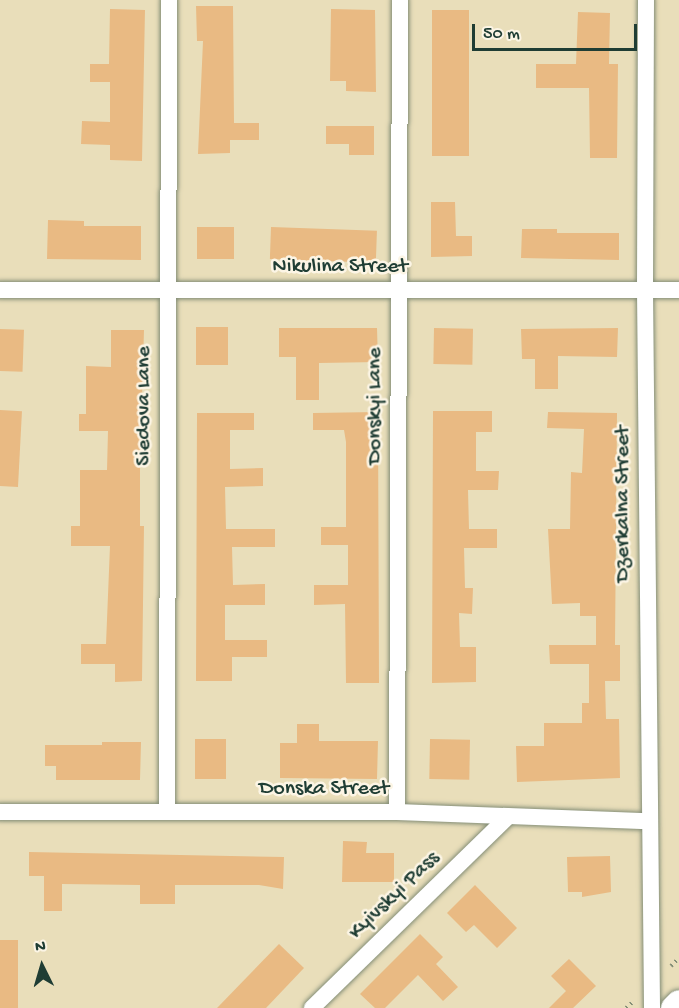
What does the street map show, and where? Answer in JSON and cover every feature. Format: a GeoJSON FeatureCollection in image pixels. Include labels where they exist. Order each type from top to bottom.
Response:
{"type":"FeatureCollection","features":[{"type":"Feature","properties":{"kind":"main road"},"geometry":{"type":"LineString","coordinates":[[673,1008],[679,1002]]}},
{"type":"Feature","properties":{"kind":"street","name":"Siedova Lane"},"geometry":{"type":"LineString","coordinates":[[167,812],[169,0]]}},
{"type":"Feature","properties":{"kind":"street","name":"Donskyi Lane"},"geometry":{"type":"LineString","coordinates":[[397,812],[400,0]]}},
{"type":"Feature","properties":{"kind":"street","name":"Dzerkalna Street"},"geometry":{"type":"LineString","coordinates":[[646,0],[648,821],[652,1008]]}},
{"type":"Feature","properties":{"kind":"street","name":"Nikulina Street"},"geometry":{"type":"LineString","coordinates":[[0,290],[679,290]]}},
{"type":"Feature","properties":{"kind":"street","name":"Donska Street"},"geometry":{"type":"LineString","coordinates":[[0,812],[397,812],[648,821]]}},
{"type":"Feature","properties":{"kind":"street","name":"Kyivskyi Pass"},"geometry":{"type":"LineString","coordinates":[[312,1008],[508,817]]}},
{"type":"Feature","properties":{"kind":"building"},"geometry":{"type":"Polygon","coordinates":[[[196,6],[233,6],[234,123],[259,123],[259,140],[230,140],[230,153],[198,154],[203,41],[197,41],[196,6]]]}},
{"type":"Feature","properties":{"kind":"building"},"geometry":{"type":"Polygon","coordinates":[[[110,9],[145,10],[142,161],[110,160],[110,145],[81,144],[82,121],[110,122],[110,82],[90,82],[90,64],[109,64],[110,9]]]}},
{"type":"Feature","properties":{"kind":"building"},"geometry":{"type":"Polygon","coordinates":[[[331,9],[375,10],[376,92],[346,91],[346,81],[330,81],[331,9]]]}},
{"type":"Feature","properties":{"kind":"building"},"geometry":{"type":"Polygon","coordinates":[[[432,10],[469,10],[469,156],[432,156],[432,10]]]}},
{"type":"Feature","properties":{"kind":"building"},"geometry":{"type":"Polygon","coordinates":[[[578,12],[610,13],[609,64],[618,64],[617,158],[590,158],[589,88],[536,88],[536,64],[576,64],[578,12]]]}},
{"type":"Feature","properties":{"kind":"building"},"geometry":{"type":"Polygon","coordinates":[[[326,126],[374,126],[374,155],[349,155],[349,144],[326,144],[326,126]]]}},
{"type":"Feature","properties":{"kind":"building"},"geometry":{"type":"Polygon","coordinates":[[[431,202],[455,202],[456,236],[472,236],[472,256],[431,257],[431,202]]]}},
{"type":"Feature","properties":{"kind":"building"},"geometry":{"type":"Polygon","coordinates":[[[48,220],[84,221],[84,226],[141,226],[141,260],[47,259],[48,220]]]}},
{"type":"Feature","properties":{"kind":"building"},"geometry":{"type":"Polygon","coordinates":[[[197,227],[234,227],[234,259],[197,259],[197,227]]]}},
{"type":"Feature","properties":{"kind":"building"},"geometry":{"type":"Polygon","coordinates":[[[271,227],[377,231],[376,263],[270,259],[271,227]]]}},
{"type":"Feature","properties":{"kind":"building"},"geometry":{"type":"Polygon","coordinates":[[[522,229],[557,229],[557,233],[619,233],[619,260],[521,258],[522,229]]]}},
{"type":"Feature","properties":{"kind":"building"},"geometry":{"type":"Polygon","coordinates":[[[196,327],[228,327],[228,365],[196,365],[196,327]]]}},
{"type":"Feature","properties":{"kind":"building"},"geometry":{"type":"Polygon","coordinates":[[[279,328],[377,328],[378,362],[319,363],[319,400],[296,400],[296,357],[279,357],[279,328]]]}},
{"type":"Feature","properties":{"kind":"building"},"geometry":{"type":"Polygon","coordinates":[[[434,328],[473,329],[472,365],[433,364],[434,328]]]}},
{"type":"Feature","properties":{"kind":"building"},"geometry":{"type":"Polygon","coordinates":[[[618,328],[617,357],[558,356],[558,389],[535,389],[535,359],[522,359],[521,329],[618,328]]]}},
{"type":"Feature","properties":{"kind":"building"},"geometry":{"type":"Polygon","coordinates":[[[0,329],[24,330],[23,372],[0,371],[0,329]]]}},
{"type":"Feature","properties":{"kind":"building"},"geometry":{"type":"Polygon","coordinates":[[[111,330],[144,330],[140,470],[140,526],[144,526],[142,681],[115,682],[115,664],[81,664],[81,644],[106,644],[110,546],[71,546],[71,526],[80,526],[80,470],[107,470],[108,431],[79,431],[79,414],[86,414],[86,366],[111,367],[111,330]]]}},
{"type":"Feature","properties":{"kind":"building"},"geometry":{"type":"Polygon","coordinates":[[[0,410],[22,411],[18,487],[0,486],[0,410]]]}},
{"type":"Feature","properties":{"kind":"building"},"geometry":{"type":"Polygon","coordinates":[[[433,411],[492,411],[492,432],[476,432],[476,471],[499,471],[498,490],[468,490],[469,529],[497,529],[497,548],[464,548],[465,588],[473,588],[472,614],[459,613],[460,647],[476,647],[476,682],[432,683],[433,411]]]}},
{"type":"Feature","properties":{"kind":"building"},"geometry":{"type":"Polygon","coordinates":[[[378,412],[379,683],[346,683],[345,604],[314,605],[314,585],[348,585],[348,545],[321,545],[321,527],[346,527],[346,442],[344,430],[313,430],[313,413],[378,412]]]}},
{"type":"Feature","properties":{"kind":"building"},"geometry":{"type":"Polygon","coordinates":[[[548,412],[617,413],[615,645],[620,645],[620,681],[605,681],[606,719],[619,719],[620,778],[517,782],[516,746],[544,746],[544,723],[582,723],[582,703],[589,703],[589,664],[550,664],[549,645],[596,645],[596,616],[580,616],[580,603],[552,604],[548,529],[570,529],[571,472],[582,473],[584,429],[547,428],[548,412]]]}},
{"type":"Feature","properties":{"kind":"building"},"geometry":{"type":"Polygon","coordinates":[[[197,413],[254,413],[254,430],[230,430],[230,469],[263,468],[263,486],[225,487],[226,529],[275,529],[275,547],[232,547],[233,585],[265,584],[265,605],[225,605],[225,640],[267,640],[267,657],[232,657],[232,681],[196,681],[197,413]]]}},
{"type":"Feature","properties":{"kind":"building"},"geometry":{"type":"Polygon","coordinates":[[[297,724],[319,724],[319,741],[378,741],[377,779],[280,778],[280,743],[297,743],[297,724]]]}},
{"type":"Feature","properties":{"kind":"building"},"geometry":{"type":"Polygon","coordinates":[[[195,739],[226,739],[226,779],[195,779],[195,739]]]}},
{"type":"Feature","properties":{"kind":"building"},"geometry":{"type":"Polygon","coordinates":[[[430,739],[470,740],[469,780],[429,779],[430,739]]]}},
{"type":"Feature","properties":{"kind":"building"},"geometry":{"type":"Polygon","coordinates":[[[102,742],[141,742],[140,780],[56,780],[56,766],[45,766],[45,745],[102,745],[102,742]]]}},
{"type":"Feature","properties":{"kind":"building"},"geometry":{"type":"Polygon","coordinates":[[[343,841],[367,842],[366,853],[394,853],[394,882],[342,882],[343,841]]]}},
{"type":"Feature","properties":{"kind":"building"},"geometry":{"type":"Polygon","coordinates":[[[29,852],[284,857],[283,889],[259,885],[175,885],[175,904],[140,904],[140,885],[62,884],[62,911],[44,911],[44,876],[29,876],[29,852]]]}},
{"type":"Feature","properties":{"kind":"building"},"geometry":{"type":"Polygon","coordinates":[[[610,856],[611,892],[582,897],[582,892],[568,892],[567,857],[610,856]]]}},
{"type":"Feature","properties":{"kind":"building"},"geometry":{"type":"Polygon","coordinates":[[[475,885],[517,928],[497,948],[474,925],[466,932],[447,913],[475,885]]]}},
{"type":"Feature","properties":{"kind":"building"},"geometry":{"type":"Polygon","coordinates":[[[420,934],[443,957],[436,964],[458,987],[443,1001],[418,975],[385,1008],[375,1008],[360,994],[420,934]]]}},
{"type":"Feature","properties":{"kind":"building"},"geometry":{"type":"Polygon","coordinates":[[[0,940],[18,940],[18,1008],[0,1008],[0,940]]]}},
{"type":"Feature","properties":{"kind":"building"},"geometry":{"type":"Polygon","coordinates":[[[279,944],[304,968],[266,1008],[217,1008],[279,944]]]}},
{"type":"Feature","properties":{"kind":"building"},"geometry":{"type":"Polygon","coordinates":[[[569,959],[596,986],[573,1008],[549,1008],[566,991],[551,976],[569,959]]]}}]}
